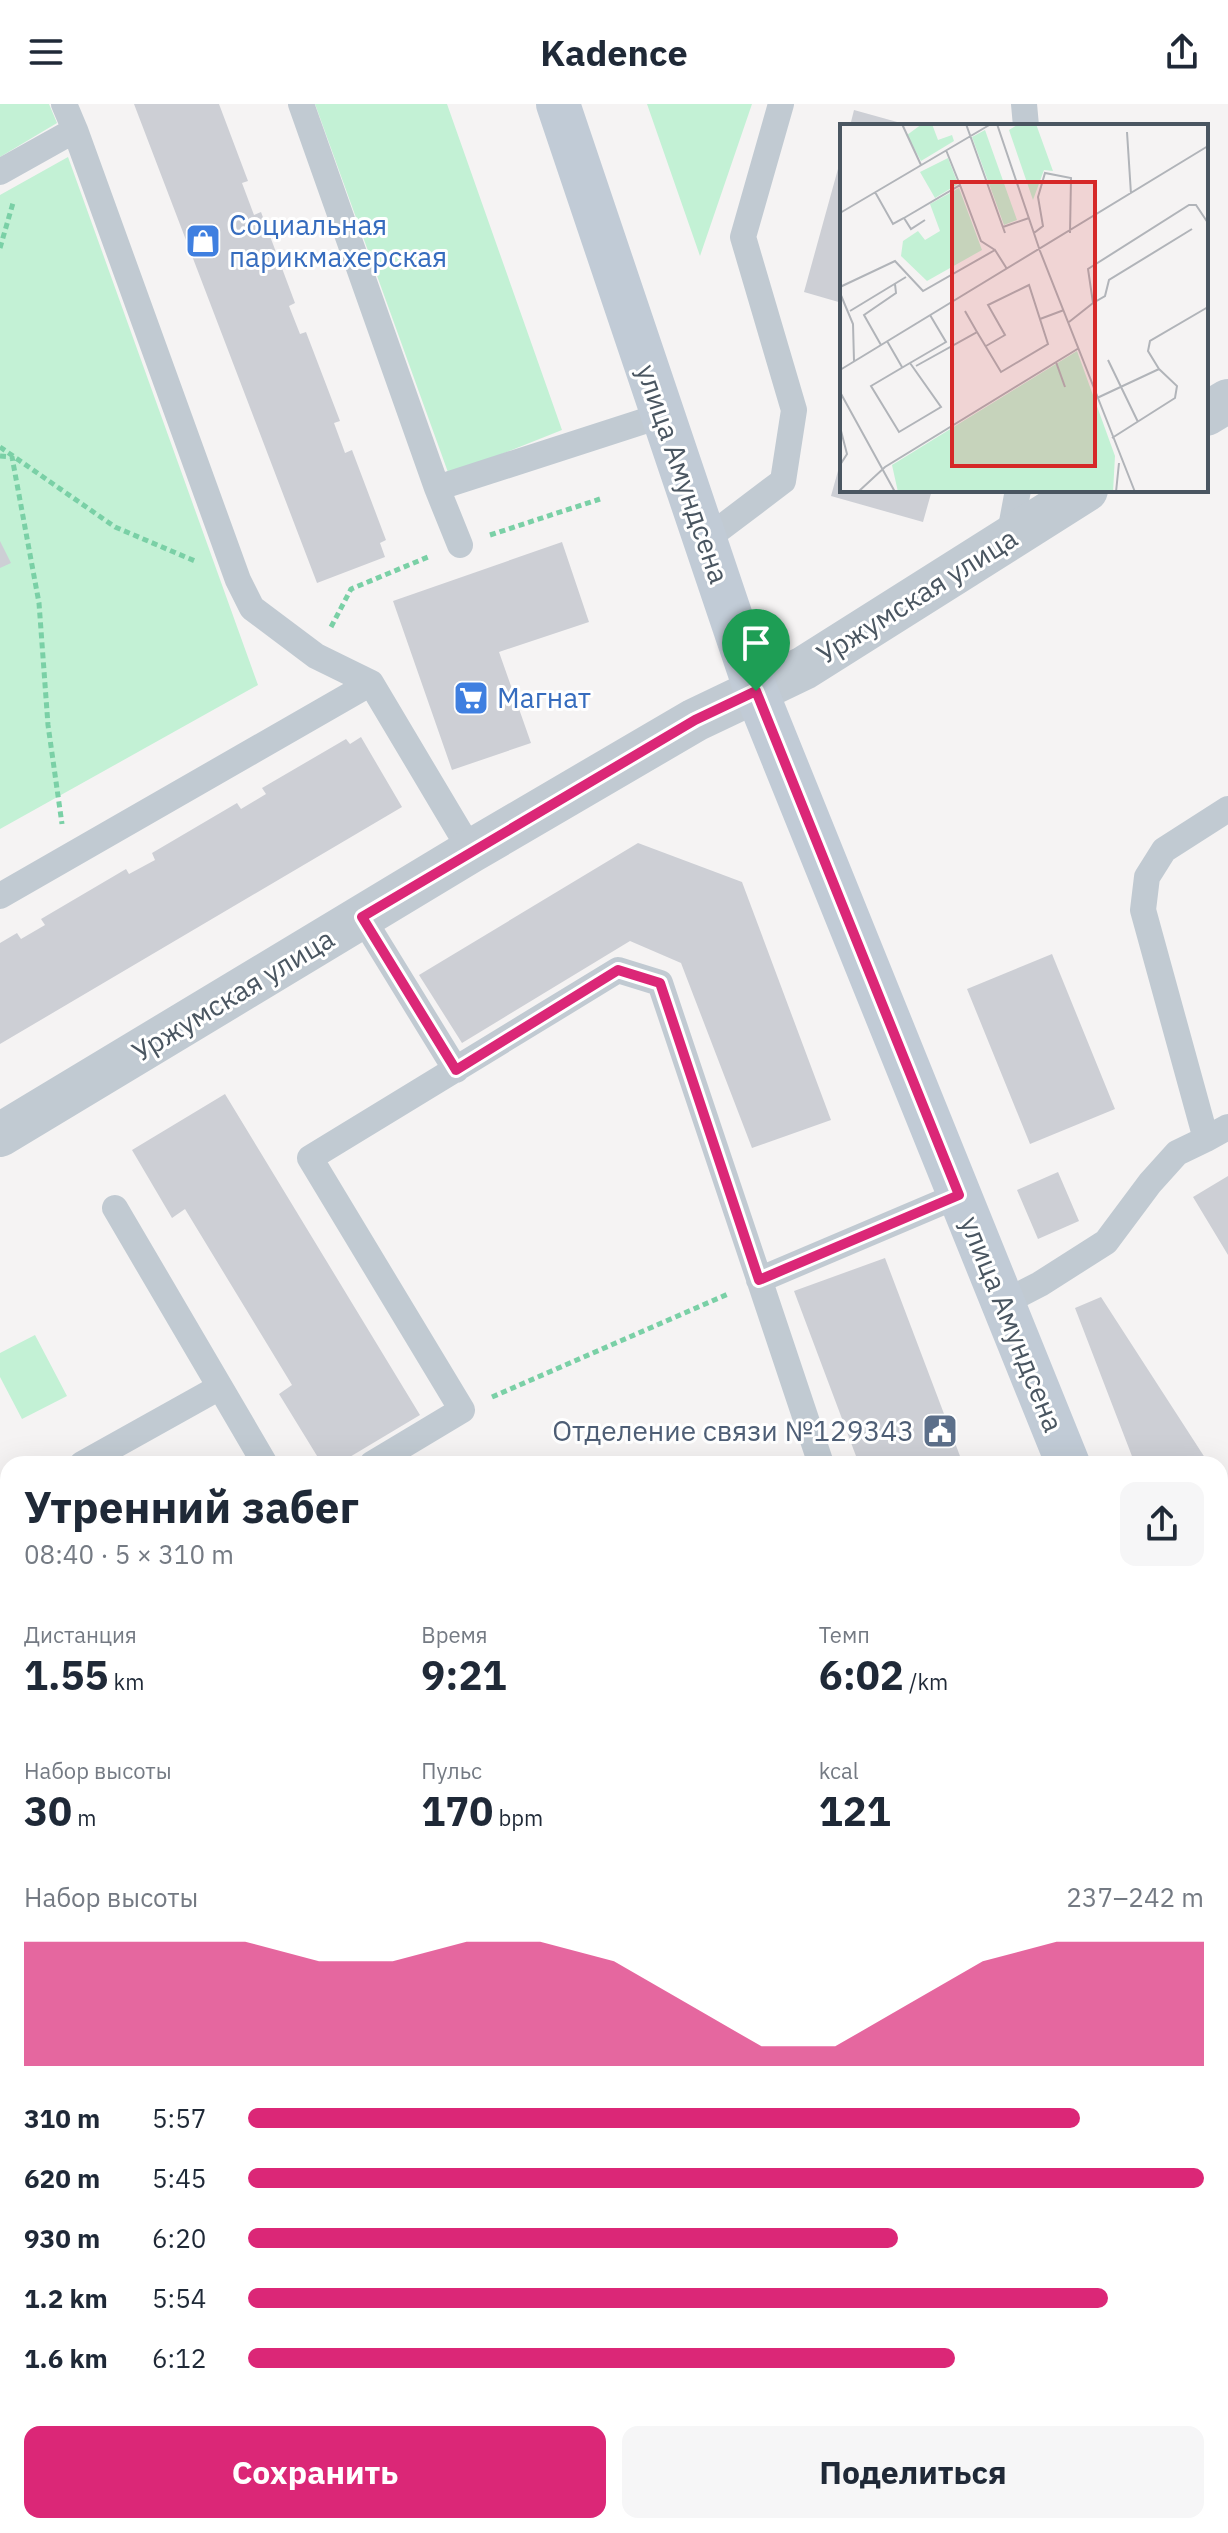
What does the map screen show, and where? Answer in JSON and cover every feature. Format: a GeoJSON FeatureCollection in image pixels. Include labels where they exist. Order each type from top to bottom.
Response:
{"type":"FeatureCollection","features":[{"type":"Feature","properties":{"kind":"street","name":"улица Амундсена"},"geometry":{"type":"LineString","coordinates":[[558,104],[756,691],[1065,1456]]}},
{"type":"Feature","properties":{"kind":"street"},"geometry":{"type":"LineString","coordinates":[[1208,413],[1228,401]]}},
{"type":"Feature","properties":{"kind":"street","name":"Уржумская улица"},"geometry":{"type":"LineString","coordinates":[[0,1135],[695,720],[804,668],[1083,492]]}},
{"type":"Feature","properties":{"kind":"lane"},"geometry":{"type":"LineString","coordinates":[[64,104],[238,580],[252,608],[316,656],[371,683],[471,851]]}},
{"type":"Feature","properties":{"kind":"lane"},"geometry":{"type":"LineString","coordinates":[[301,104],[460,545]]}},
{"type":"Feature","properties":{"kind":"lane"},"geometry":{"type":"LineString","coordinates":[[705,540],[783,481],[794,410],[743,237],[781,104]]}},
{"type":"Feature","properties":{"kind":"lane"},"geometry":{"type":"LineString","coordinates":[[1024,104],[1026,124]]}},
{"type":"Feature","properties":{"kind":"lane"},"geometry":{"type":"LineString","coordinates":[[0,172],[75,130]]}},
{"type":"Feature","properties":{"kind":"lane"},"geometry":{"type":"LineString","coordinates":[[437,488],[663,415]]}},
{"type":"Feature","properties":{"kind":"lane"},"geometry":{"type":"LineString","coordinates":[[1009,538],[1018,492]]}},
{"type":"Feature","properties":{"kind":"lane"},"geometry":{"type":"LineString","coordinates":[[0,896],[371,683]]}},
{"type":"Feature","properties":{"kind":"lane"},"geometry":{"type":"LineString","coordinates":[[1003,1303],[1040,1284],[1106,1242],[1177,1153],[1217,1133],[1143,910],[1147,877],[1164,850],[1228,809]]}},
{"type":"Feature","properties":{"kind":"lane"},"geometry":{"type":"LineString","coordinates":[[362,917],[456,1070]]}},
{"type":"Feature","properties":{"kind":"lane"},"geometry":{"type":"LineString","coordinates":[[385,1456],[462,1410],[310,1158],[618,970],[660,983],[818,1456]]}},
{"type":"Feature","properties":{"kind":"lane"},"geometry":{"type":"LineString","coordinates":[[759,1280],[959,1195]]}},
{"type":"Feature","properties":{"kind":"lane"},"geometry":{"type":"LineString","coordinates":[[115,1208],[260,1456]]}},
{"type":"Feature","properties":{"kind":"lane"},"geometry":{"type":"LineString","coordinates":[[96,1456],[220,1387]]}},
{"type":"Feature","properties":{"kind":"path"},"geometry":{"type":"LineString","coordinates":[[0,447],[115,527],[238,580]]}},
{"type":"Feature","properties":{"kind":"path"},"geometry":{"type":"LineString","coordinates":[[0,456],[12,457]]}},
{"type":"Feature","properties":{"kind":"path"},"geometry":{"type":"LineString","coordinates":[[12,457],[39,603],[48,725],[66,858]]}},
{"type":"Feature","properties":{"kind":"path"},"geometry":{"type":"LineString","coordinates":[[462,1410],[759,1280]]}},
{"type":"Feature","properties":{"kind":"green space"},"geometry":{"type":"Polygon","coordinates":[[[0,104],[49,104],[57,123],[0,157],[0,104]]]}},
{"type":"Feature","properties":{"kind":"green space"},"geometry":{"type":"Polygon","coordinates":[[[315,104],[447,104],[562,430],[449,475],[315,104]]]}},
{"type":"Feature","properties":{"kind":"green space"},"geometry":{"type":"Polygon","coordinates":[[[647,104],[752,104],[700,256],[647,104]]]}},
{"type":"Feature","properties":{"kind":"green space"},"geometry":{"type":"Polygon","coordinates":[[[68,157],[258,685],[0,829],[0,195],[68,157]]]}},
{"type":"Feature","properties":{"kind":"green space"},"geometry":{"type":"Polygon","coordinates":[[[35,1335],[67,1396],[22,1419],[0,1377],[0,1353],[35,1335]]]}},
{"type":"Feature","properties":{"kind":"building"},"geometry":{"type":"Polygon","coordinates":[[[134,104],[219,104],[248,181],[242,183],[254,215],[261,212],[295,303],[289,306],[300,334],[306,332],[340,421],[334,423],[345,453],[352,450],[386,540],[380,543],[385,557],[317,583],[134,104]]]}},
{"type":"Feature","properties":{"kind":"building"},"geometry":{"type":"Polygon","coordinates":[[[854,110],[904,124],[850,124],[854,110]]]}},
{"type":"Feature","properties":{"kind":"building"},"geometry":{"type":"Polygon","coordinates":[[[840,162],[840,302],[804,292],[840,162]]]}},
{"type":"Feature","properties":{"kind":"building"},"geometry":{"type":"Polygon","coordinates":[[[840,464],[840,492],[931,492],[923,522],[831,496],[840,464]]]}},
{"type":"Feature","properties":{"kind":"building"},"geometry":{"type":"Polygon","coordinates":[[[0,541],[11,563],[0,568],[0,541]]]}},
{"type":"Feature","properties":{"kind":"building","name":"Магнат"},"geometry":{"type":"Polygon","coordinates":[[[562,542],[589,622],[499,652],[531,743],[452,770],[393,601],[562,542]]]}},
{"type":"Feature","properties":{"kind":"building"},"geometry":{"type":"Polygon","coordinates":[[[361,737],[402,807],[0,1044],[0,943],[17,933],[21,939],[45,925],[41,919],[126,869],[129,874],[155,860],[152,853],[237,803],[241,809],[266,794],[262,788],[346,739],[350,744],[361,737]]]}},
{"type":"Feature","properties":{"kind":"building"},"geometry":{"type":"Polygon","coordinates":[[[638,843],[742,882],[831,1120],[752,1148],[681,963],[630,941],[462,1043],[419,975],[638,843]]]}},
{"type":"Feature","properties":{"kind":"building"},"geometry":{"type":"Polygon","coordinates":[[[1052,954],[1115,1109],[1030,1144],[967,989],[1052,954]]]}},
{"type":"Feature","properties":{"kind":"building"},"geometry":{"type":"Polygon","coordinates":[[[225,1094],[420,1415],[351,1456],[317,1456],[279,1394],[292,1385],[185,1209],[172,1218],[132,1150],[225,1094]]]}},
{"type":"Feature","properties":{"kind":"building"},"geometry":{"type":"Polygon","coordinates":[[[1058,1172],[1079,1221],[1038,1239],[1017,1190],[1058,1172]]]}},
{"type":"Feature","properties":{"kind":"building"},"geometry":{"type":"Polygon","coordinates":[[[1228,1176],[1228,1255],[1193,1197],[1228,1176]]]}},
{"type":"Feature","properties":{"kind":"building"},"geometry":{"type":"Polygon","coordinates":[[[885,1258],[960,1456],[856,1456],[794,1291],[885,1258]]]}},
{"type":"Feature","properties":{"kind":"building"},"geometry":{"type":"Polygon","coordinates":[[[1101,1297],[1204,1456],[1132,1456],[1075,1308],[1101,1297]]]}},
{"type":"Feature","properties":{"kind":"place","name":"Социальная парикмахерская"},"geometry":{"type":"Point","coordinates":[203,241]}},
{"type":"Feature","properties":{"kind":"place","name":"Магнат"},"geometry":{"type":"Point","coordinates":[471,698]}},
{"type":"Feature","properties":{"kind":"place","name":"Отделение связи №129343"},"geometry":{"type":"Point","coordinates":[940,1431]}},
{"type":"Feature","properties":{"kind":"route"},"geometry":{"type":"LineString","coordinates":[[756,691],[959,1195],[759,1280],[660,983],[618,970],[456,1070],[362,917],[695,720],[756,691]]}}]}
